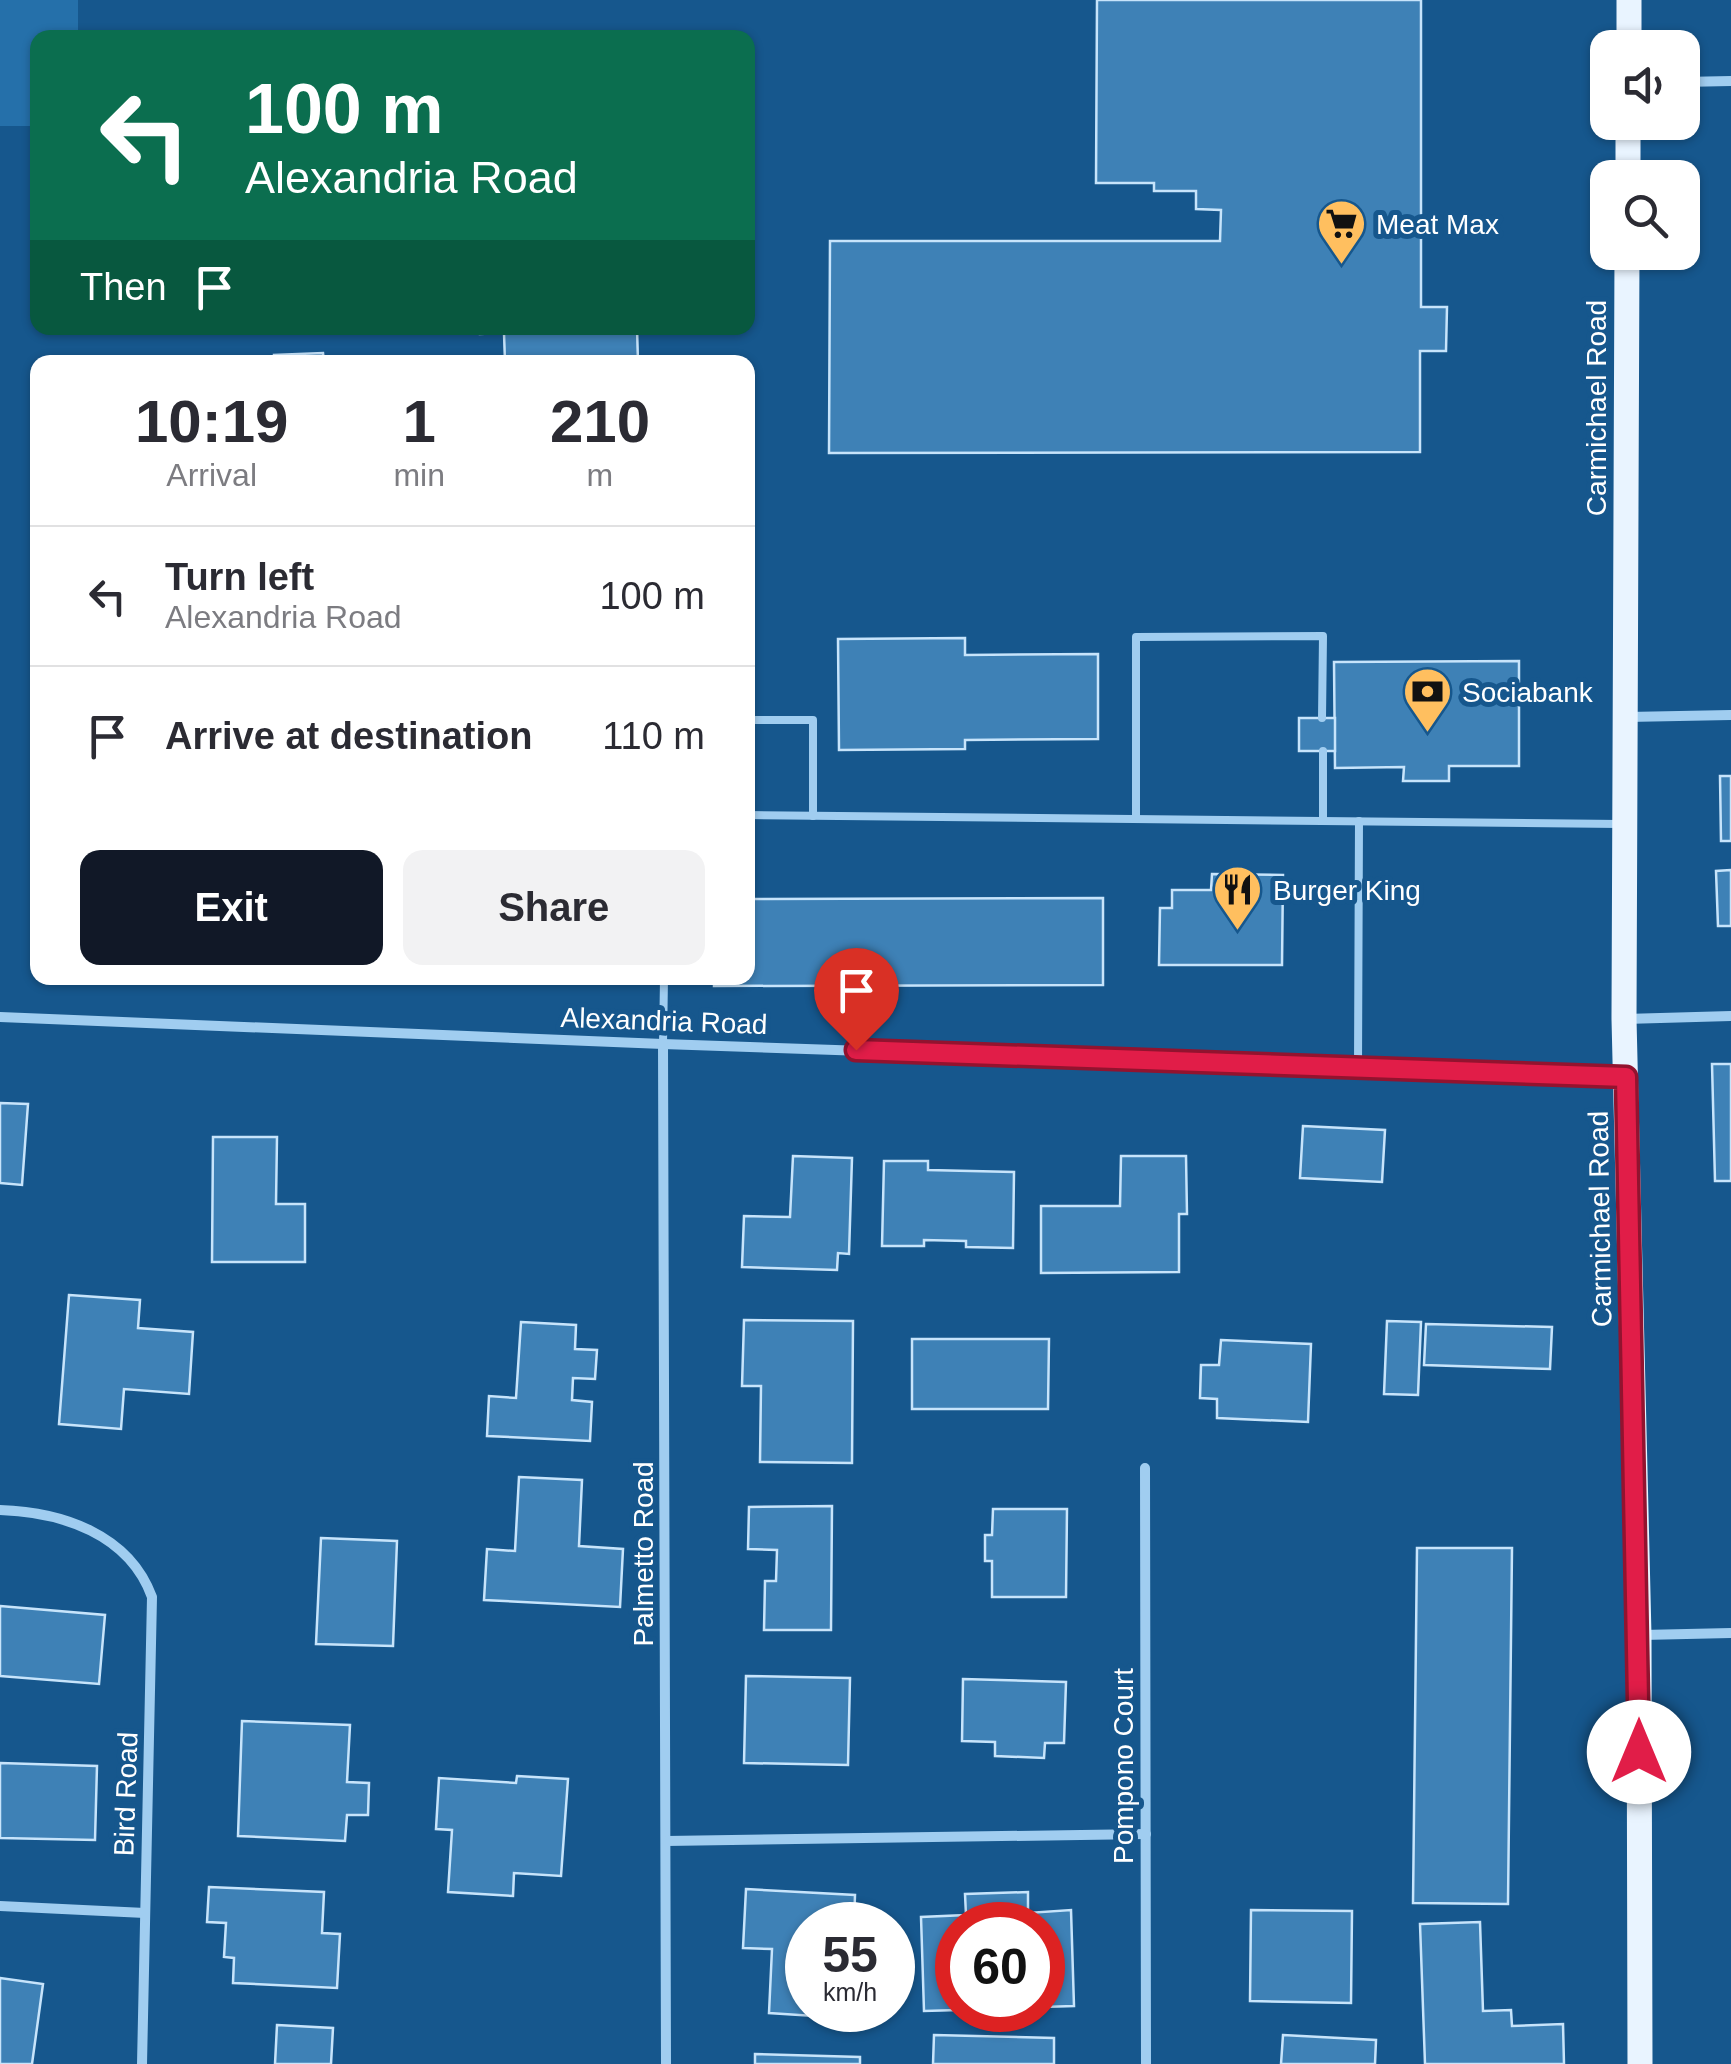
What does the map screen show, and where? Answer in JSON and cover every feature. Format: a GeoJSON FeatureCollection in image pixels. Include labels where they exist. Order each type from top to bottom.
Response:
{"type":"FeatureCollection","features":[{"type":"Feature","properties":{"kind":"main road"},"geometry":{"type":"LineString","coordinates":[[1629,0],[1629,30]]}},
{"type":"Feature","properties":{"kind":"main road","name":"Carmichael Road"},"geometry":{"type":"LineString","coordinates":[[1627,270],[1624,1020],[1638,1635],[1640,2064]]}},
{"type":"Feature","properties":{"kind":"street"},"geometry":{"type":"LineString","coordinates":[[1700,82],[1731,81]]}},
{"type":"Feature","properties":{"kind":"street"},"geometry":{"type":"LineString","coordinates":[[1624,716],[1731,715]]}},
{"type":"Feature","properties":{"kind":"street"},"geometry":{"type":"LineString","coordinates":[[1624,1020],[1731,1016]]}},
{"type":"Feature","properties":{"kind":"street","name":"Alexandria Road"},"geometry":{"type":"LineString","coordinates":[[0,1017],[1626,1077]]}},
{"type":"Feature","properties":{"kind":"street","name":"Palmetto Road"},"geometry":{"type":"LineString","coordinates":[[663,1044],[666,2064]]}},
{"type":"Feature","properties":{"kind":"street","name":"Pompono Court"},"geometry":{"type":"LineString","coordinates":[[1145,1468],[1146,2064]]}},
{"type":"Feature","properties":{"kind":"street","name":"Bird Road"},"geometry":{"type":"LineString","coordinates":[[0,1510],[70,1522],[110,1541],[141,1572],[152,1597],[142,2064]]}},
{"type":"Feature","properties":{"kind":"street"},"geometry":{"type":"LineString","coordinates":[[1638,1635],[1731,1633]]}},
{"type":"Feature","properties":{"kind":"street"},"geometry":{"type":"LineString","coordinates":[[666,1842],[1146,1834]]}},
{"type":"Feature","properties":{"kind":"street"},"geometry":{"type":"LineString","coordinates":[[0,1906],[146,1913]]}},
{"type":"Feature","properties":{"kind":"lane"},"geometry":{"type":"LineString","coordinates":[[1136,818],[1136,637],[1323,636],[1322,718]]}},
{"type":"Feature","properties":{"kind":"lane"},"geometry":{"type":"LineString","coordinates":[[755,720],[813,720],[812,816]]}},
{"type":"Feature","properties":{"kind":"lane"},"geometry":{"type":"LineString","coordinates":[[1322,821],[1323,751]]}},
{"type":"Feature","properties":{"kind":"lane"},"geometry":{"type":"LineString","coordinates":[[755,815],[1624,824]]}},
{"type":"Feature","properties":{"kind":"lane"},"geometry":{"type":"LineString","coordinates":[[1358,1066],[1359,821]]}},
{"type":"Feature","properties":{"kind":"lane"},"geometry":{"type":"LineString","coordinates":[[663,1044],[664,985]]}},
{"type":"Feature","properties":{"kind":"shaded area"},"geometry":{"type":"Polygon","coordinates":[[[0,0],[78,0],[78,30],[30,30],[30,126],[0,126],[0,0]]]}},
{"type":"Feature","properties":{"kind":"building"},"geometry":{"type":"Polygon","coordinates":[[[1097,0],[1421,0],[1421,307],[1447,307],[1446,351],[1420,351],[1420,452],[829,453],[830,241],[1220,241],[1221,210],[1196,209],[1196,191],[1154,191],[1154,183],[1096,183],[1097,0]]]}},
{"type":"Feature","properties":{"kind":"building"},"geometry":{"type":"Polygon","coordinates":[[[504,335],[637,335],[638,355],[505,355],[504,335]]]}},
{"type":"Feature","properties":{"kind":"building"},"geometry":{"type":"Polygon","coordinates":[[[965,638],[965,655],[1098,654],[1098,739],[965,740],[965,749],[839,750],[838,639],[965,638]]]}},
{"type":"Feature","properties":{"kind":"building","name":"Sociabank"},"geometry":{"type":"Polygon","coordinates":[[[1519,661],[1519,766],[1449,766],[1449,781],[1403,781],[1404,767],[1335,768],[1334,662],[1519,661]]]}},
{"type":"Feature","properties":{"kind":"building"},"geometry":{"type":"Polygon","coordinates":[[[1299,718],[1335,718],[1335,751],[1299,751],[1299,718]]]}},
{"type":"Feature","properties":{"kind":"building"},"geometry":{"type":"Polygon","coordinates":[[[1720,776],[1731,776],[1731,841],[1721,841],[1720,776]]]}},
{"type":"Feature","properties":{"kind":"building"},"geometry":{"type":"Polygon","coordinates":[[[1731,870],[1731,926],[1718,926],[1716,871],[1731,870]]]}},
{"type":"Feature","properties":{"kind":"building"},"geometry":{"type":"Polygon","coordinates":[[[1212,874],[1283,875],[1282,965],[1159,965],[1160,908],[1172,908],[1172,890],[1211,890],[1212,874]]]}},
{"type":"Feature","properties":{"kind":"building"},"geometry":{"type":"Polygon","coordinates":[[[1103,898],[1103,985],[714,986],[755,985],[755,899],[1103,898]]]}},
{"type":"Feature","properties":{"kind":"building"},"geometry":{"type":"Polygon","coordinates":[[[1712,1064],[1731,1064],[1731,1181],[1715,1181],[1712,1064]]]}},
{"type":"Feature","properties":{"kind":"building"},"geometry":{"type":"Polygon","coordinates":[[[0,1103],[28,1104],[22,1185],[0,1183],[0,1103]]]}},
{"type":"Feature","properties":{"kind":"building"},"geometry":{"type":"Polygon","coordinates":[[[1303,1126],[1385,1130],[1382,1182],[1300,1178],[1303,1126]]]}},
{"type":"Feature","properties":{"kind":"building"},"geometry":{"type":"Polygon","coordinates":[[[213,1137],[277,1137],[276,1204],[305,1204],[305,1262],[212,1262],[213,1137]]]}},
{"type":"Feature","properties":{"kind":"building"},"geometry":{"type":"Polygon","coordinates":[[[793,1156],[852,1158],[849,1254],[838,1253],[837,1270],[742,1267],[744,1216],[790,1217],[793,1156]]]}},
{"type":"Feature","properties":{"kind":"building"},"geometry":{"type":"Polygon","coordinates":[[[1121,1156],[1186,1156],[1187,1214],[1179,1214],[1179,1272],[1041,1273],[1041,1206],[1120,1206],[1121,1156]]]}},
{"type":"Feature","properties":{"kind":"building"},"geometry":{"type":"Polygon","coordinates":[[[884,1161],[928,1161],[928,1170],[1014,1172],[1013,1248],[966,1247],[966,1241],[924,1240],[924,1246],[882,1246],[884,1161]]]}},
{"type":"Feature","properties":{"kind":"building"},"geometry":{"type":"Polygon","coordinates":[[[69,1295],[140,1300],[138,1328],[193,1332],[189,1394],[124,1389],[121,1429],[59,1424],[69,1295]]]}},
{"type":"Feature","properties":{"kind":"building"},"geometry":{"type":"Polygon","coordinates":[[[744,1320],[853,1321],[852,1463],[760,1462],[761,1386],[742,1386],[744,1320]]]}},
{"type":"Feature","properties":{"kind":"building"},"geometry":{"type":"Polygon","coordinates":[[[1387,1321],[1421,1322],[1418,1395],[1384,1394],[1387,1321]]]}},
{"type":"Feature","properties":{"kind":"building"},"geometry":{"type":"Polygon","coordinates":[[[521,1322],[576,1325],[575,1349],[597,1350],[595,1379],[573,1378],[572,1400],[592,1402],[590,1441],[487,1436],[489,1396],[516,1398],[521,1322]]]}},
{"type":"Feature","properties":{"kind":"building"},"geometry":{"type":"Polygon","coordinates":[[[1426,1324],[1552,1327],[1550,1369],[1424,1365],[1426,1324]]]}},
{"type":"Feature","properties":{"kind":"building"},"geometry":{"type":"Polygon","coordinates":[[[912,1339],[1049,1339],[1048,1409],[912,1409],[912,1339]]]}},
{"type":"Feature","properties":{"kind":"building"},"geometry":{"type":"Polygon","coordinates":[[[1221,1340],[1311,1344],[1308,1422],[1217,1418],[1217,1399],[1200,1398],[1201,1365],[1219,1365],[1221,1340]]]}},
{"type":"Feature","properties":{"kind":"building"},"geometry":{"type":"Polygon","coordinates":[[[519,1477],[582,1480],[579,1546],[623,1549],[620,1607],[484,1600],[487,1549],[515,1551],[519,1477]]]}},
{"type":"Feature","properties":{"kind":"building"},"geometry":{"type":"Polygon","coordinates":[[[832,1506],[831,1630],[764,1630],[765,1581],[776,1581],[777,1550],[748,1549],[749,1507],[832,1506]]]}},
{"type":"Feature","properties":{"kind":"building"},"geometry":{"type":"Polygon","coordinates":[[[993,1509],[1067,1509],[1066,1597],[992,1597],[992,1561],[985,1561],[985,1535],[992,1535],[993,1509]]]}},
{"type":"Feature","properties":{"kind":"building"},"geometry":{"type":"Polygon","coordinates":[[[321,1538],[397,1541],[393,1646],[316,1644],[321,1538]]]}},
{"type":"Feature","properties":{"kind":"building"},"geometry":{"type":"Polygon","coordinates":[[[1417,1548],[1512,1548],[1508,1904],[1413,1903],[1417,1548]]]}},
{"type":"Feature","properties":{"kind":"building"},"geometry":{"type":"Polygon","coordinates":[[[0,1606],[105,1615],[99,1684],[0,1676],[0,1606]]]}},
{"type":"Feature","properties":{"kind":"building"},"geometry":{"type":"Polygon","coordinates":[[[746,1676],[850,1678],[848,1765],[744,1763],[746,1676]]]}},
{"type":"Feature","properties":{"kind":"building"},"geometry":{"type":"Polygon","coordinates":[[[963,1679],[1066,1682],[1064,1743],[1045,1743],[1044,1758],[995,1756],[995,1742],[962,1741],[963,1679]]]}},
{"type":"Feature","properties":{"kind":"building"},"geometry":{"type":"Polygon","coordinates":[[[242,1721],[350,1725],[347,1782],[369,1783],[368,1815],[347,1815],[345,1841],[238,1836],[242,1721]]]}},
{"type":"Feature","properties":{"kind":"building"},"geometry":{"type":"Polygon","coordinates":[[[0,1763],[97,1766],[95,1840],[0,1838],[0,1763]]]}},
{"type":"Feature","properties":{"kind":"building"},"geometry":{"type":"Polygon","coordinates":[[[517,1776],[568,1779],[561,1876],[514,1873],[513,1896],[448,1892],[452,1830],[436,1829],[439,1778],[516,1783],[517,1776]]]}},
{"type":"Feature","properties":{"kind":"building"},"geometry":{"type":"Polygon","coordinates":[[[209,1887],[324,1892],[322,1933],[340,1934],[337,1988],[233,1983],[234,1958],[224,1957],[226,1923],[207,1922],[209,1887]]]}},
{"type":"Feature","properties":{"kind":"building"},"geometry":{"type":"Polygon","coordinates":[[[746,1889],[855,1895],[855,1902],[785,1902],[785,2014],[769,2013],[772,1949],[743,1948],[746,1889]]]}},
{"type":"Feature","properties":{"kind":"building"},"geometry":{"type":"Polygon","coordinates":[[[1028,1892],[1028,1902],[965,1902],[965,1894],[1028,1892]]]}},
{"type":"Feature","properties":{"kind":"building"},"geometry":{"type":"Polygon","coordinates":[[[1065,1910],[1071,1910],[1074,2006],[1065,2006],[1065,1910]]]}},
{"type":"Feature","properties":{"kind":"building"},"geometry":{"type":"Polygon","coordinates":[[[1251,1910],[1352,1911],[1351,2003],[1250,2001],[1251,1910]]]}},
{"type":"Feature","properties":{"kind":"building"},"geometry":{"type":"Polygon","coordinates":[[[935,1916],[935,2011],[924,2011],[921,1917],[935,1916]]]}},
{"type":"Feature","properties":{"kind":"building"},"geometry":{"type":"Polygon","coordinates":[[[1480,1922],[1483,2011],[1511,2010],[1512,2026],[1563,2024],[1564,2064],[1425,2064],[1420,1924],[1480,1922]]]}},
{"type":"Feature","properties":{"kind":"building"},"geometry":{"type":"Polygon","coordinates":[[[0,1978],[43,1984],[32,2064],[0,2064],[0,1978]]]}},
{"type":"Feature","properties":{"kind":"building"},"geometry":{"type":"Polygon","coordinates":[[[277,2025],[333,2028],[331,2064],[275,2064],[277,2025]]]}},
{"type":"Feature","properties":{"kind":"building"},"geometry":{"type":"Polygon","coordinates":[[[934,2035],[1054,2038],[1054,2064],[933,2064],[934,2035]]]}},
{"type":"Feature","properties":{"kind":"building"},"geometry":{"type":"Polygon","coordinates":[[[1283,2035],[1376,2040],[1375,2064],[1281,2064],[1283,2035]]]}},
{"type":"Feature","properties":{"kind":"building"},"geometry":{"type":"Polygon","coordinates":[[[755,2054],[860,2057],[860,2064],[755,2064],[755,2054]]]}},
{"type":"Feature","properties":{"kind":"place","name":"Meat Max"},"geometry":{"type":"Point","coordinates":[1341,266]}},
{"type":"Feature","properties":{"kind":"place","name":"Sociabank"},"geometry":{"type":"Point","coordinates":[1427,734]}},
{"type":"Feature","properties":{"kind":"place","name":"Burger King"},"geometry":{"type":"Point","coordinates":[1238,932]}},
{"type":"Feature","properties":{"kind":"route"},"geometry":{"type":"LineString","coordinates":[[856,1050],[1626,1077],[1639,1752]]}}]}
